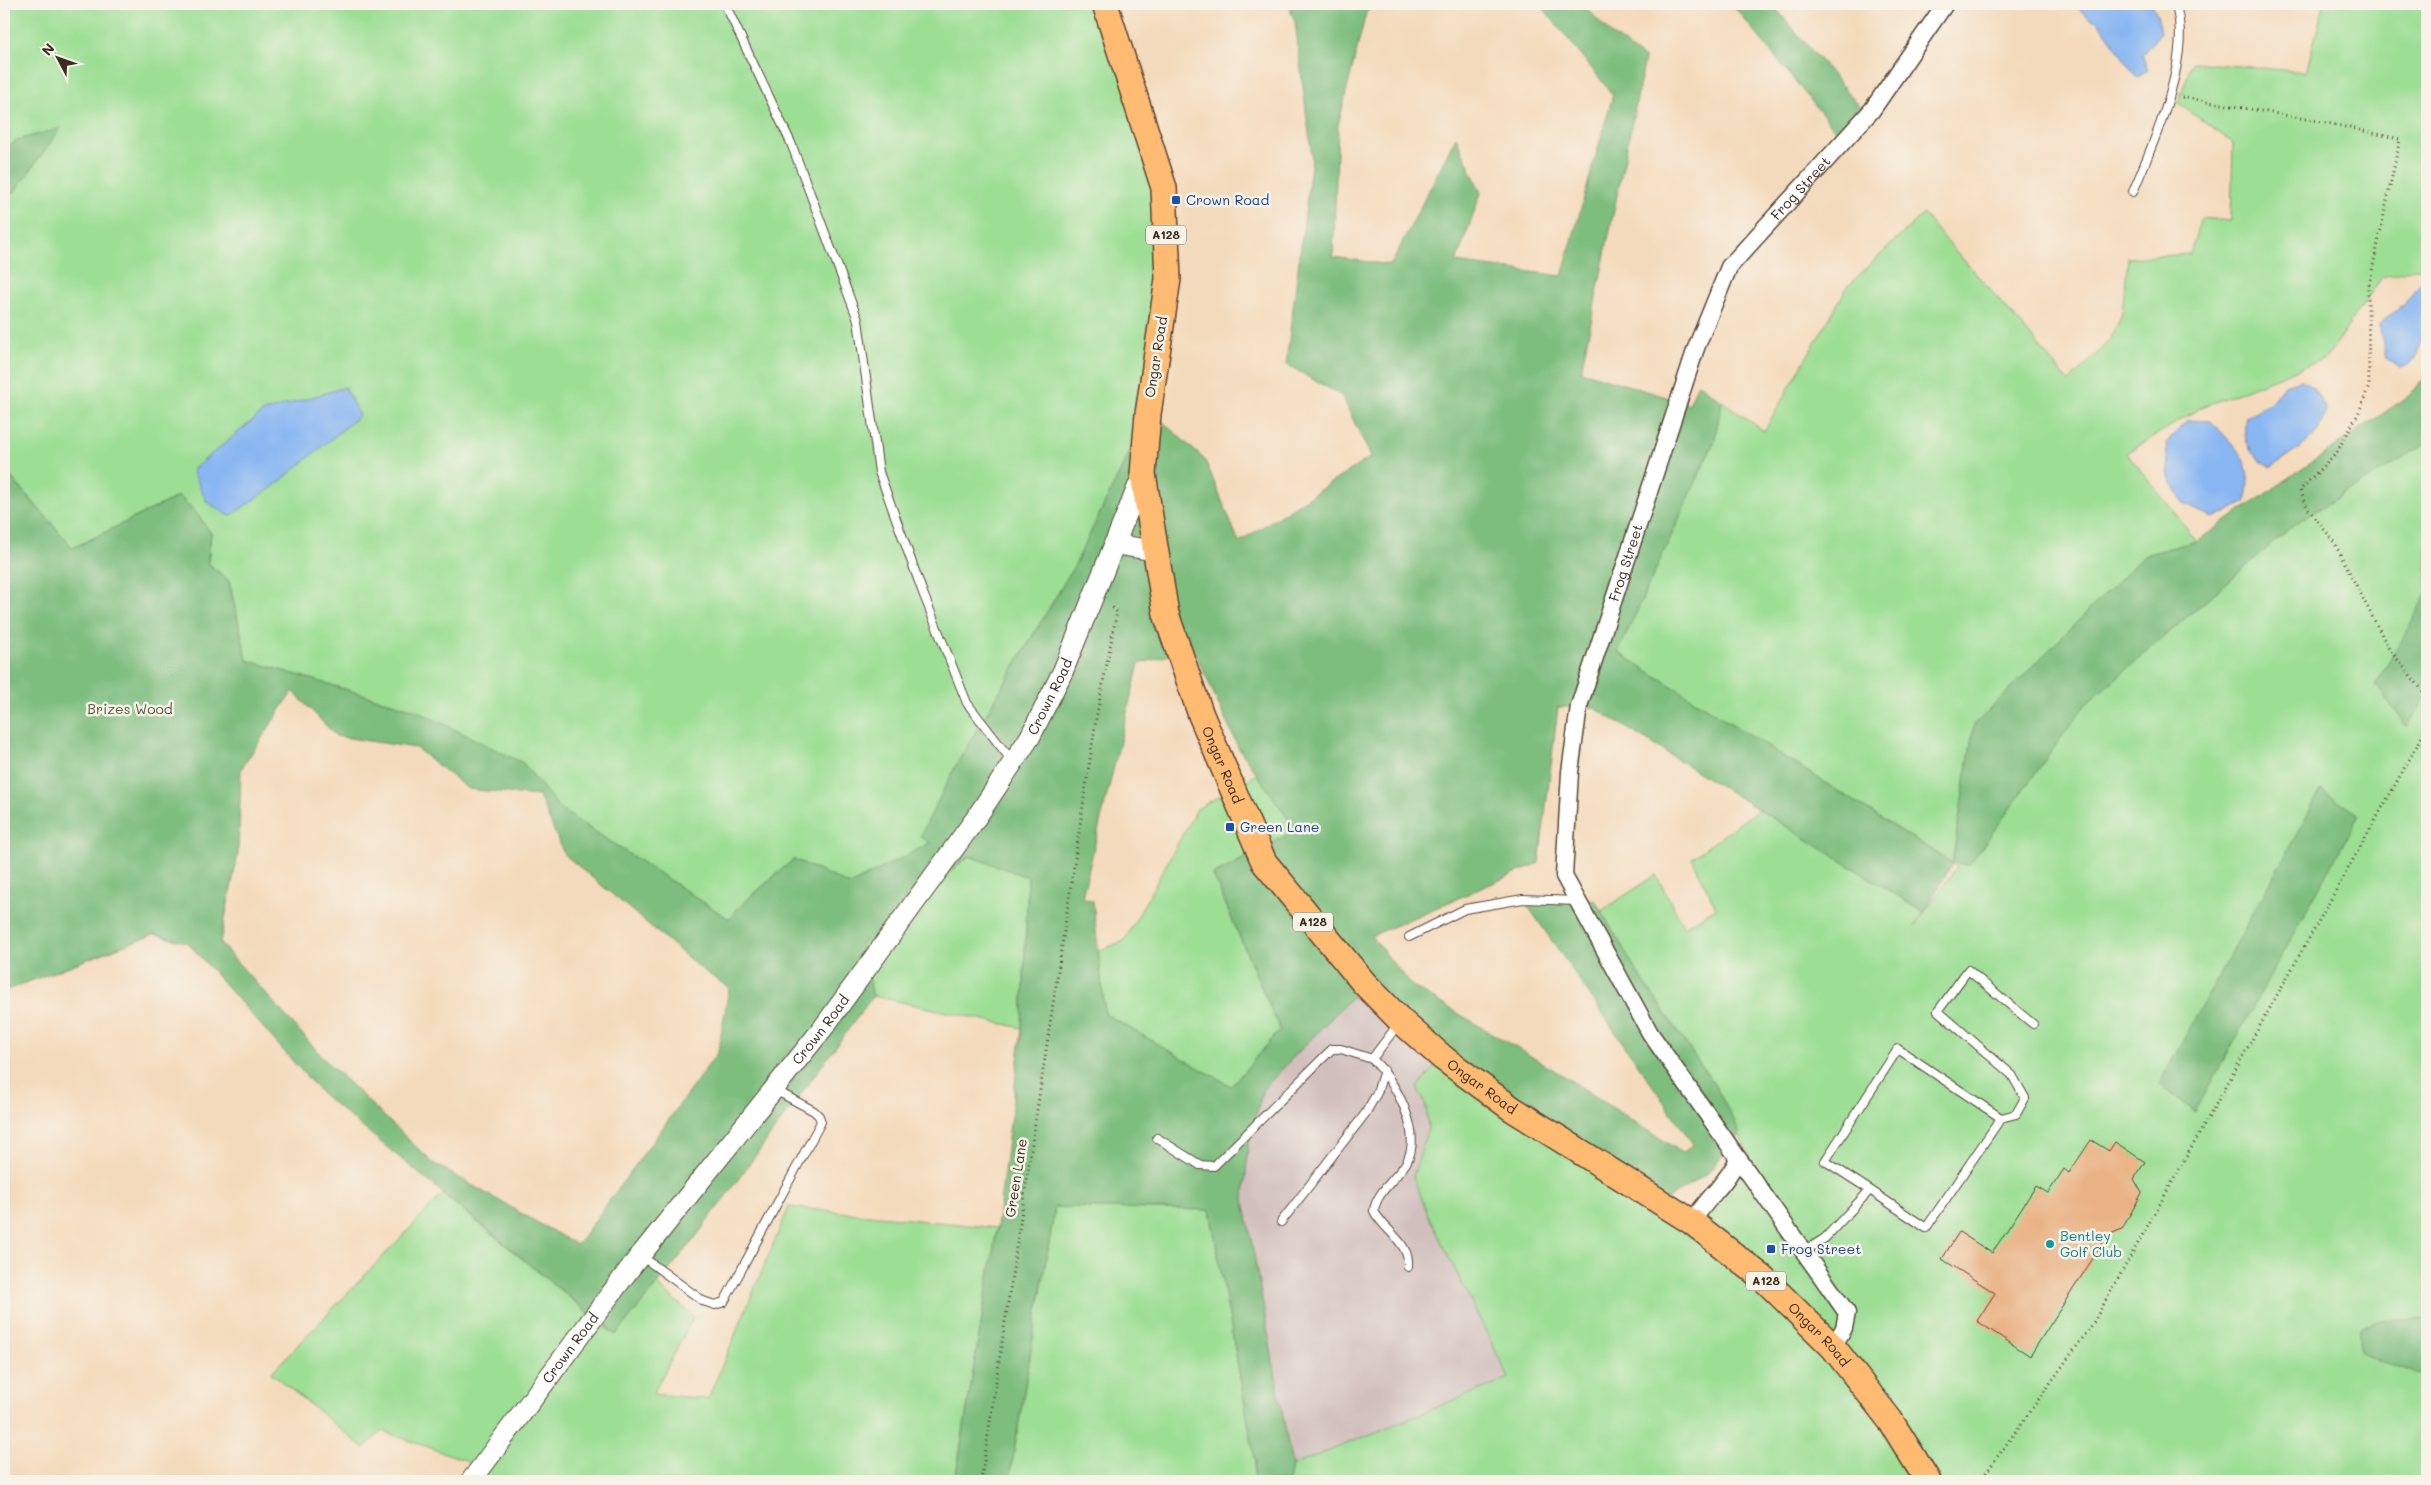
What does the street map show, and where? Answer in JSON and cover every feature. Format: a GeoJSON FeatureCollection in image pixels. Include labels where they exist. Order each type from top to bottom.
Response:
{"type":"FeatureCollection","features":[{"type":"Feature","properties":{"kind":"main road","name":"Ongar Road"},"geometry":{"type":"LineString","coordinates":[[1105,4],[1164,188],[1168,278],[1148,414],[1143,474],[1166,614],[1201,715],[1264,862],[1364,983],[1400,1021],[1443,1058],[1511,1108],[1692,1222],[1763,1278],[1833,1347],[1890,1420],[1928,1481]]}},
{"type":"Feature","properties":{"kind":"street","name":"Frog Street"},"geometry":{"type":"LineString","coordinates":[[1833,1347],[1844,1328],[1847,1313],[1650,1034],[1564,876],[1570,772],[1579,706],[1704,330],[1729,267],[1872,110],[1944,4]]}},
{"type":"Feature","properties":{"kind":"street","name":"Crown Road"},"geometry":{"type":"LineString","coordinates":[[471,1481],[640,1255],[823,1028],[974,821],[1013,763],[1030,737],[1063,671],[1143,474]]}},
{"type":"Feature","properties":{"kind":"street"},"geometry":{"type":"LineString","coordinates":[[1114,544],[1156,551]]}},
{"type":"Feature","properties":{"kind":"street"},"geometry":{"type":"LineString","coordinates":[[1692,1222],[1702,1205],[1733,1171],[1738,1159]]}},
{"type":"Feature","properties":{"kind":"lane"},"geometry":{"type":"LineString","coordinates":[[725,4],[792,143],[858,320],[879,472],[923,593],[967,703],[1013,763]]}},
{"type":"Feature","properties":{"kind":"lane"},"geometry":{"type":"LineString","coordinates":[[2133,192],[2148,157],[2178,60],[2179,15],[2175,4]]}},
{"type":"Feature","properties":{"kind":"lane"},"geometry":{"type":"LineString","coordinates":[[1409,937],[1465,909],[1523,899],[1578,901]]}},
{"type":"Feature","properties":{"kind":"lane"},"geometry":{"type":"LineString","coordinates":[[2002,1118],[1898,1049],[1825,1162],[1926,1228],[2002,1118],[2016,1114],[2025,1098],[2012,1075],[1938,1011],[1968,970],[2033,1024]]}},
{"type":"Feature","properties":{"kind":"lane"},"geometry":{"type":"LineString","coordinates":[[1372,1059],[1400,1021]]}},
{"type":"Feature","properties":{"kind":"lane"},"geometry":{"type":"LineString","coordinates":[[1157,1138],[1200,1165],[1214,1166],[1332,1050],[1342,1049],[1372,1059],[1384,1070],[1412,1127],[1413,1146],[1406,1164],[1378,1199],[1374,1211],[1383,1225],[1405,1248],[1408,1255],[1408,1267]]}},
{"type":"Feature","properties":{"kind":"lane"},"geometry":{"type":"LineString","coordinates":[[1281,1222],[1365,1114],[1378,1093],[1384,1070]]}},
{"type":"Feature","properties":{"kind":"lane"},"geometry":{"type":"LineString","coordinates":[[640,1255],[703,1301],[715,1305],[724,1302],[821,1122],[819,1116],[814,1111],[774,1089]]}},
{"type":"Feature","properties":{"kind":"lane"},"geometry":{"type":"LineString","coordinates":[[1805,1251],[1825,1238],[1870,1190]]}},
{"type":"Feature","properties":{"kind":"path"},"geometry":{"type":"LineString","coordinates":[[2167,100],[2180,97],[2199,100],[2323,122],[2400,139],[2368,290],[2368,386],[2360,410],[2337,452],[2300,490],[2308,508],[2334,542],[2389,650],[2427,696]]}},
{"type":"Feature","properties":{"kind":"path","name":"Green Lane"},"geometry":{"type":"LineString","coordinates":[[981,1481],[1098,713],[1117,612],[1095,590]]}},
{"type":"Feature","properties":{"kind":"path"},"geometry":{"type":"LineString","coordinates":[[1980,1481],[2092,1325],[2427,728]]}},
{"type":"Feature","properties":{"kind":"shaded area"},"geometry":{"type":"Polygon","coordinates":[[[1364,983],[1443,1058],[1417,1087],[1426,1106],[1428,1128],[1416,1164],[1429,1217],[1509,1378],[1292,1466],[1244,1200],[1248,1145],[1263,1089],[1364,983]]]}},
{"type":"Feature","properties":{"kind":"green space"},"geometry":{"type":"Polygon","coordinates":[[[4,4],[1086,4],[1125,65],[1164,188],[1148,414],[1076,563],[962,755],[922,834],[930,843],[850,885],[794,859],[741,905],[729,919],[560,809],[522,763],[415,710],[247,660],[229,581],[208,563],[211,533],[179,496],[73,548],[4,469],[4,198],[16,190],[17,140],[4,150],[4,4]]]}},
{"type":"Feature","properties":{"kind":"green space","name":"Brizes Wood"},"geometry":{"type":"Polygon","coordinates":[[[1288,4],[1374,4],[1366,13],[1338,125],[1333,257],[1391,265],[1456,137],[1481,193],[1456,262],[1562,276],[1613,95],[1540,4],[1583,4],[1611,34],[1645,59],[1581,371],[1689,404],[1698,383],[1722,401],[1714,442],[1618,652],[1952,863],[1974,725],[2144,555],[2197,541],[2410,395],[2427,375],[2427,443],[2296,523],[2085,705],[1969,865],[1952,864],[1924,912],[1593,707],[1558,707],[1539,863],[1371,936],[1412,986],[1564,1076],[1683,1153],[1693,1144],[1523,899],[1595,900],[1637,972],[1717,1089],[1740,1133],[1709,1172],[1662,1203],[1511,1108],[1364,984],[1263,1089],[1248,1145],[1244,1200],[1292,1466],[1289,1481],[1253,1481],[1255,1461],[1210,1210],[1055,1207],[1009,1481],[955,1481],[997,1228],[1022,1028],[1028,877],[969,856],[860,945],[873,996],[692,1242],[616,1335],[322,1094],[188,943],[154,934],[4,991],[4,469],[73,548],[179,496],[195,511],[211,533],[208,563],[229,581],[247,660],[415,710],[523,763],[560,809],[729,919],[741,905],[794,859],[850,885],[930,843],[920,837],[955,767],[1076,563],[1148,414],[1162,421],[1205,460],[1239,542],[1371,457],[1342,396],[1286,364],[1312,158],[1295,22],[1288,4]],[[1193,648],[1139,664],[1082,897],[1093,901],[1105,1014],[1231,1086],[1280,1030],[1213,875],[1296,830],[1238,747],[1193,648]],[[293,691],[241,769],[238,854],[220,943],[329,1064],[433,1163],[577,1245],[718,1052],[729,988],[704,971],[564,854],[539,796],[468,789],[416,748],[336,736],[293,691]]]}},
{"type":"Feature","properties":{"kind":"green space"},"geometry":{"type":"Polygon","coordinates":[[[1732,4],[1772,4],[1867,115],[1844,141],[1732,4]]]}},
{"type":"Feature","properties":{"kind":"green space"},"geometry":{"type":"Polygon","coordinates":[[[2324,4],[2427,4],[2427,266],[2382,277],[2326,358],[2200,408],[2127,453],[2197,541],[2144,555],[1974,725],[1952,863],[1618,652],[1714,442],[1722,401],[1764,431],[1848,286],[1923,214],[2069,382],[2111,339],[2122,314],[2128,258],[2190,254],[2201,218],[2231,221],[2233,143],[2178,103],[2192,62],[2306,72],[2324,4]]]}},
{"type":"Feature","properties":{"kind":"green space"},"geometry":{"type":"Polygon","coordinates":[[[61,128],[16,190],[4,198],[4,150],[17,140],[61,128]]]}},
{"type":"Feature","properties":{"kind":"green space"},"geometry":{"type":"Polygon","coordinates":[[[2427,407],[2427,1481],[1289,1481],[1292,1466],[1509,1378],[1429,1217],[1413,1177],[1428,1128],[1426,1106],[1417,1087],[1443,1058],[1691,1222],[1733,1171],[1758,1174],[1717,1089],[1637,972],[1601,911],[1656,875],[1684,927],[1716,908],[1692,858],[1759,809],[1924,912],[1915,926],[2007,795],[2141,630],[2427,407]]]}},
{"type":"Feature","properties":{"kind":"green space"},"geometry":{"type":"Polygon","coordinates":[[[2427,591],[2427,696],[2407,727],[2375,684],[2411,625],[2427,591]]]}},
{"type":"Feature","properties":{"kind":"green space"},"geometry":{"type":"Polygon","coordinates":[[[1259,773],[1297,831],[1213,875],[1280,1030],[1231,1087],[1105,1014],[1098,951],[1124,941],[1197,809],[1259,773]]]}},
{"type":"Feature","properties":{"kind":"green space"},"geometry":{"type":"Polygon","coordinates":[[[2321,790],[2359,815],[2195,1112],[2159,1084],[2321,790]]]}},
{"type":"Feature","properties":{"kind":"green space"},"geometry":{"type":"Polygon","coordinates":[[[969,856],[1028,877],[1022,1028],[873,996],[860,944],[969,856]]]}},
{"type":"Feature","properties":{"kind":"green space"},"geometry":{"type":"Polygon","coordinates":[[[443,1194],[615,1335],[657,1285],[694,1316],[653,1394],[708,1399],[789,1207],[997,1228],[955,1481],[480,1481],[465,1460],[382,1431],[364,1448],[271,1373],[443,1194]]]}},
{"type":"Feature","properties":{"kind":"green space"},"geometry":{"type":"Polygon","coordinates":[[[1055,1207],[1210,1210],[1255,1461],[1253,1481],[1009,1481],[1055,1207]]]}},
{"type":"Feature","properties":{"kind":"green space"},"geometry":{"type":"Polygon","coordinates":[[[2427,1319],[2427,1378],[2360,1353],[2360,1327],[2381,1321],[2427,1319]]]}},
{"type":"Feature","properties":{"kind":"water"},"geometry":{"type":"Polygon","coordinates":[[[2073,4],[2152,4],[2157,14],[2161,32],[2142,55],[2148,69],[2137,78],[2099,22],[2089,18],[2073,4]]]}},
{"type":"Feature","properties":{"kind":"water"},"geometry":{"type":"Polygon","coordinates":[[[2427,275],[2427,337],[2420,346],[2415,359],[2400,368],[2386,358],[2379,325],[2404,304],[2427,275]]]}},
{"type":"Feature","properties":{"kind":"water"},"geometry":{"type":"Polygon","coordinates":[[[2302,380],[2312,386],[2326,410],[2323,420],[2313,437],[2298,450],[2272,467],[2258,459],[2249,447],[2245,433],[2246,417],[2272,401],[2284,385],[2302,380]]]}},
{"type":"Feature","properties":{"kind":"water"},"geometry":{"type":"Polygon","coordinates":[[[345,387],[359,416],[273,487],[230,516],[207,502],[192,470],[263,412],[345,387]]]}},
{"type":"Feature","properties":{"kind":"water"},"geometry":{"type":"Polygon","coordinates":[[[2187,420],[2211,421],[2236,449],[2246,466],[2248,488],[2245,503],[2213,518],[2184,504],[2169,477],[2166,443],[2187,420]]]}},
{"type":"Feature","properties":{"kind":"building","name":"Bentley Golf Club"},"geometry":{"type":"Polygon","coordinates":[[[2091,1140],[2109,1151],[2115,1142],[2145,1162],[2134,1179],[2142,1193],[2122,1229],[2108,1235],[2030,1356],[1977,1321],[1995,1293],[1942,1259],[1959,1232],[1992,1253],[2036,1186],[2048,1193],[2064,1169],[2069,1173],[2091,1140]]]}},
{"type":"Feature","properties":{"kind":"place","name":"Crown Road"},"geometry":{"type":"Point","coordinates":[1176,200]}},
{"type":"Feature","properties":{"kind":"place","name":"Green Lane"},"geometry":{"type":"Point","coordinates":[1230,827]}},
{"type":"Feature","properties":{"kind":"place","name":"Bentley Golf Club"},"geometry":{"type":"Point","coordinates":[2050,1244]}},
{"type":"Feature","properties":{"kind":"place","name":"Frog Street"},"geometry":{"type":"Point","coordinates":[1771,1249]}}]}
